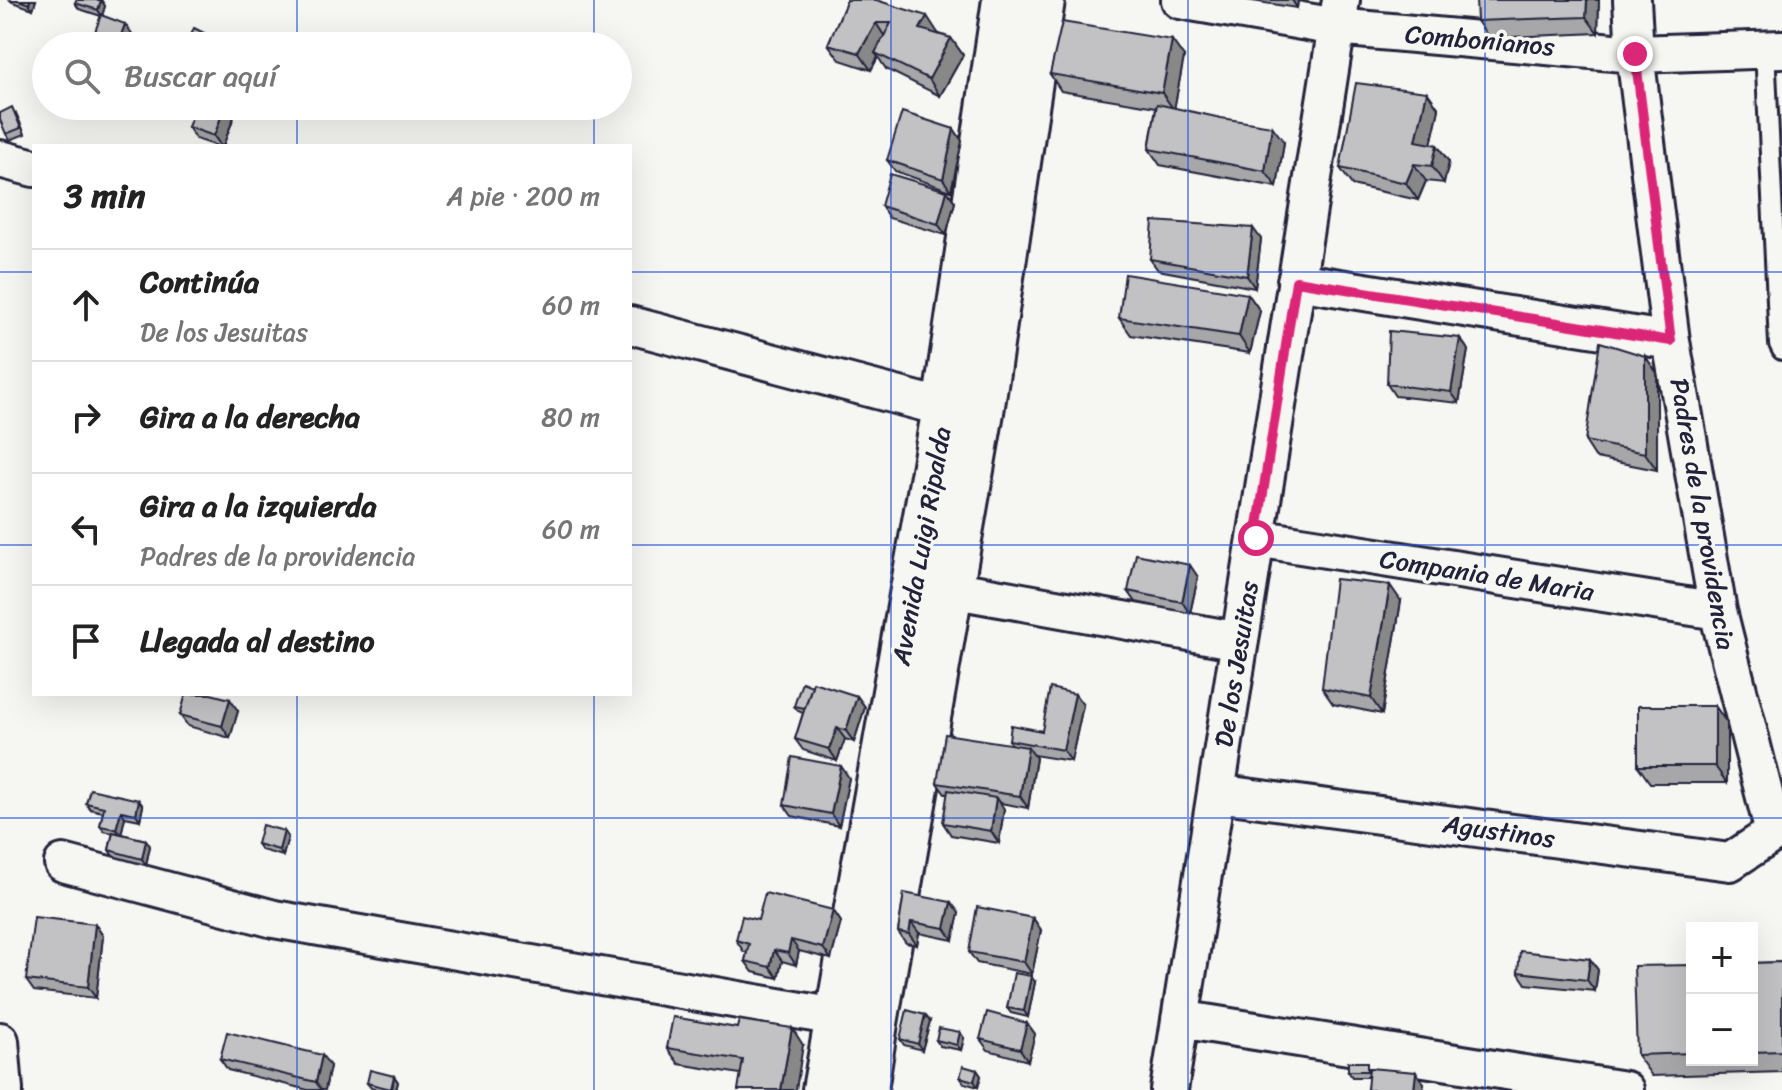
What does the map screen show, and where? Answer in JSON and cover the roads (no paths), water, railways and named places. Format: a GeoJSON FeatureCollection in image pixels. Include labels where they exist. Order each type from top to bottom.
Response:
{"type":"FeatureCollection","features":[{"type":"Feature","properties":{"kind":"street","name":"Avenida Luigi Ripalda"},"geometry":{"type":"LineString","coordinates":[[932,586],[945,408],[1005,0]]}},
{"type":"Feature","properties":{"kind":"street","name":"Avenida Luigi Ripalda"},"geometry":{"type":"LineString","coordinates":[[825,1090],[857,1021],[932,586],[984,397],[1042,0]]}},
{"type":"Feature","properties":{"kind":"street","name":"Combonianos"},"geometry":{"type":"LineString","coordinates":[[1180,0],[1339,14],[1635,54],[1773,49]]}},
{"type":"Feature","properties":{"kind":"street","name":"Padres de la providencia"},"geometry":{"type":"LineString","coordinates":[[1632,0],[1635,54],[1671,341],[1718,611],[1774,833]]}},
{"type":"Feature","properties":{"kind":"street","name":"De los Jesuitas"},"geometry":{"type":"LineString","coordinates":[[1169,1090],[1339,14]]}},
{"type":"Feature","properties":{"kind":"street"},"geometry":{"type":"LineString","coordinates":[[0,159],[32,167]]}},
{"type":"Feature","properties":{"kind":"street"},"geometry":{"type":"LineString","coordinates":[[1296,281],[1671,341]]}},
{"type":"Feature","properties":{"kind":"street"},"geometry":{"type":"LineString","coordinates":[[632,326],[945,408]]}},
{"type":"Feature","properties":{"kind":"street","name":"Compania de Maria"},"geometry":{"type":"LineString","coordinates":[[1256,538],[1718,611]]}},
{"type":"Feature","properties":{"kind":"street"},"geometry":{"type":"LineString","coordinates":[[932,586],[1240,641]]}},
{"type":"Feature","properties":{"kind":"street","name":"Agustinos"},"geometry":{"type":"LineString","coordinates":[[1216,793],[1730,862],[1774,833]]}},
{"type":"Feature","properties":{"kind":"street"},"geometry":{"type":"LineString","coordinates":[[63,863],[274,919],[857,1021]]}},
{"type":"Feature","properties":{"kind":"street"},"geometry":{"type":"LineString","coordinates":[[1180,1019],[1625,1090]]}},
{"type":"Feature","properties":{"kind":"street","name":"Avenida Luigi Ripalda"},"geometry":{"type":"LineString","coordinates":[[857,1021],[865,1090]]}},
{"type":"Feature","properties":{"kind":"street"},"geometry":{"type":"LineString","coordinates":[[0,1041],[4,1090]]}},
{"type":"Feature","properties":{"kind":"lane"},"geometry":{"type":"LineString","coordinates":[[1773,49],[1779,344],[1782,350]]}}]}
